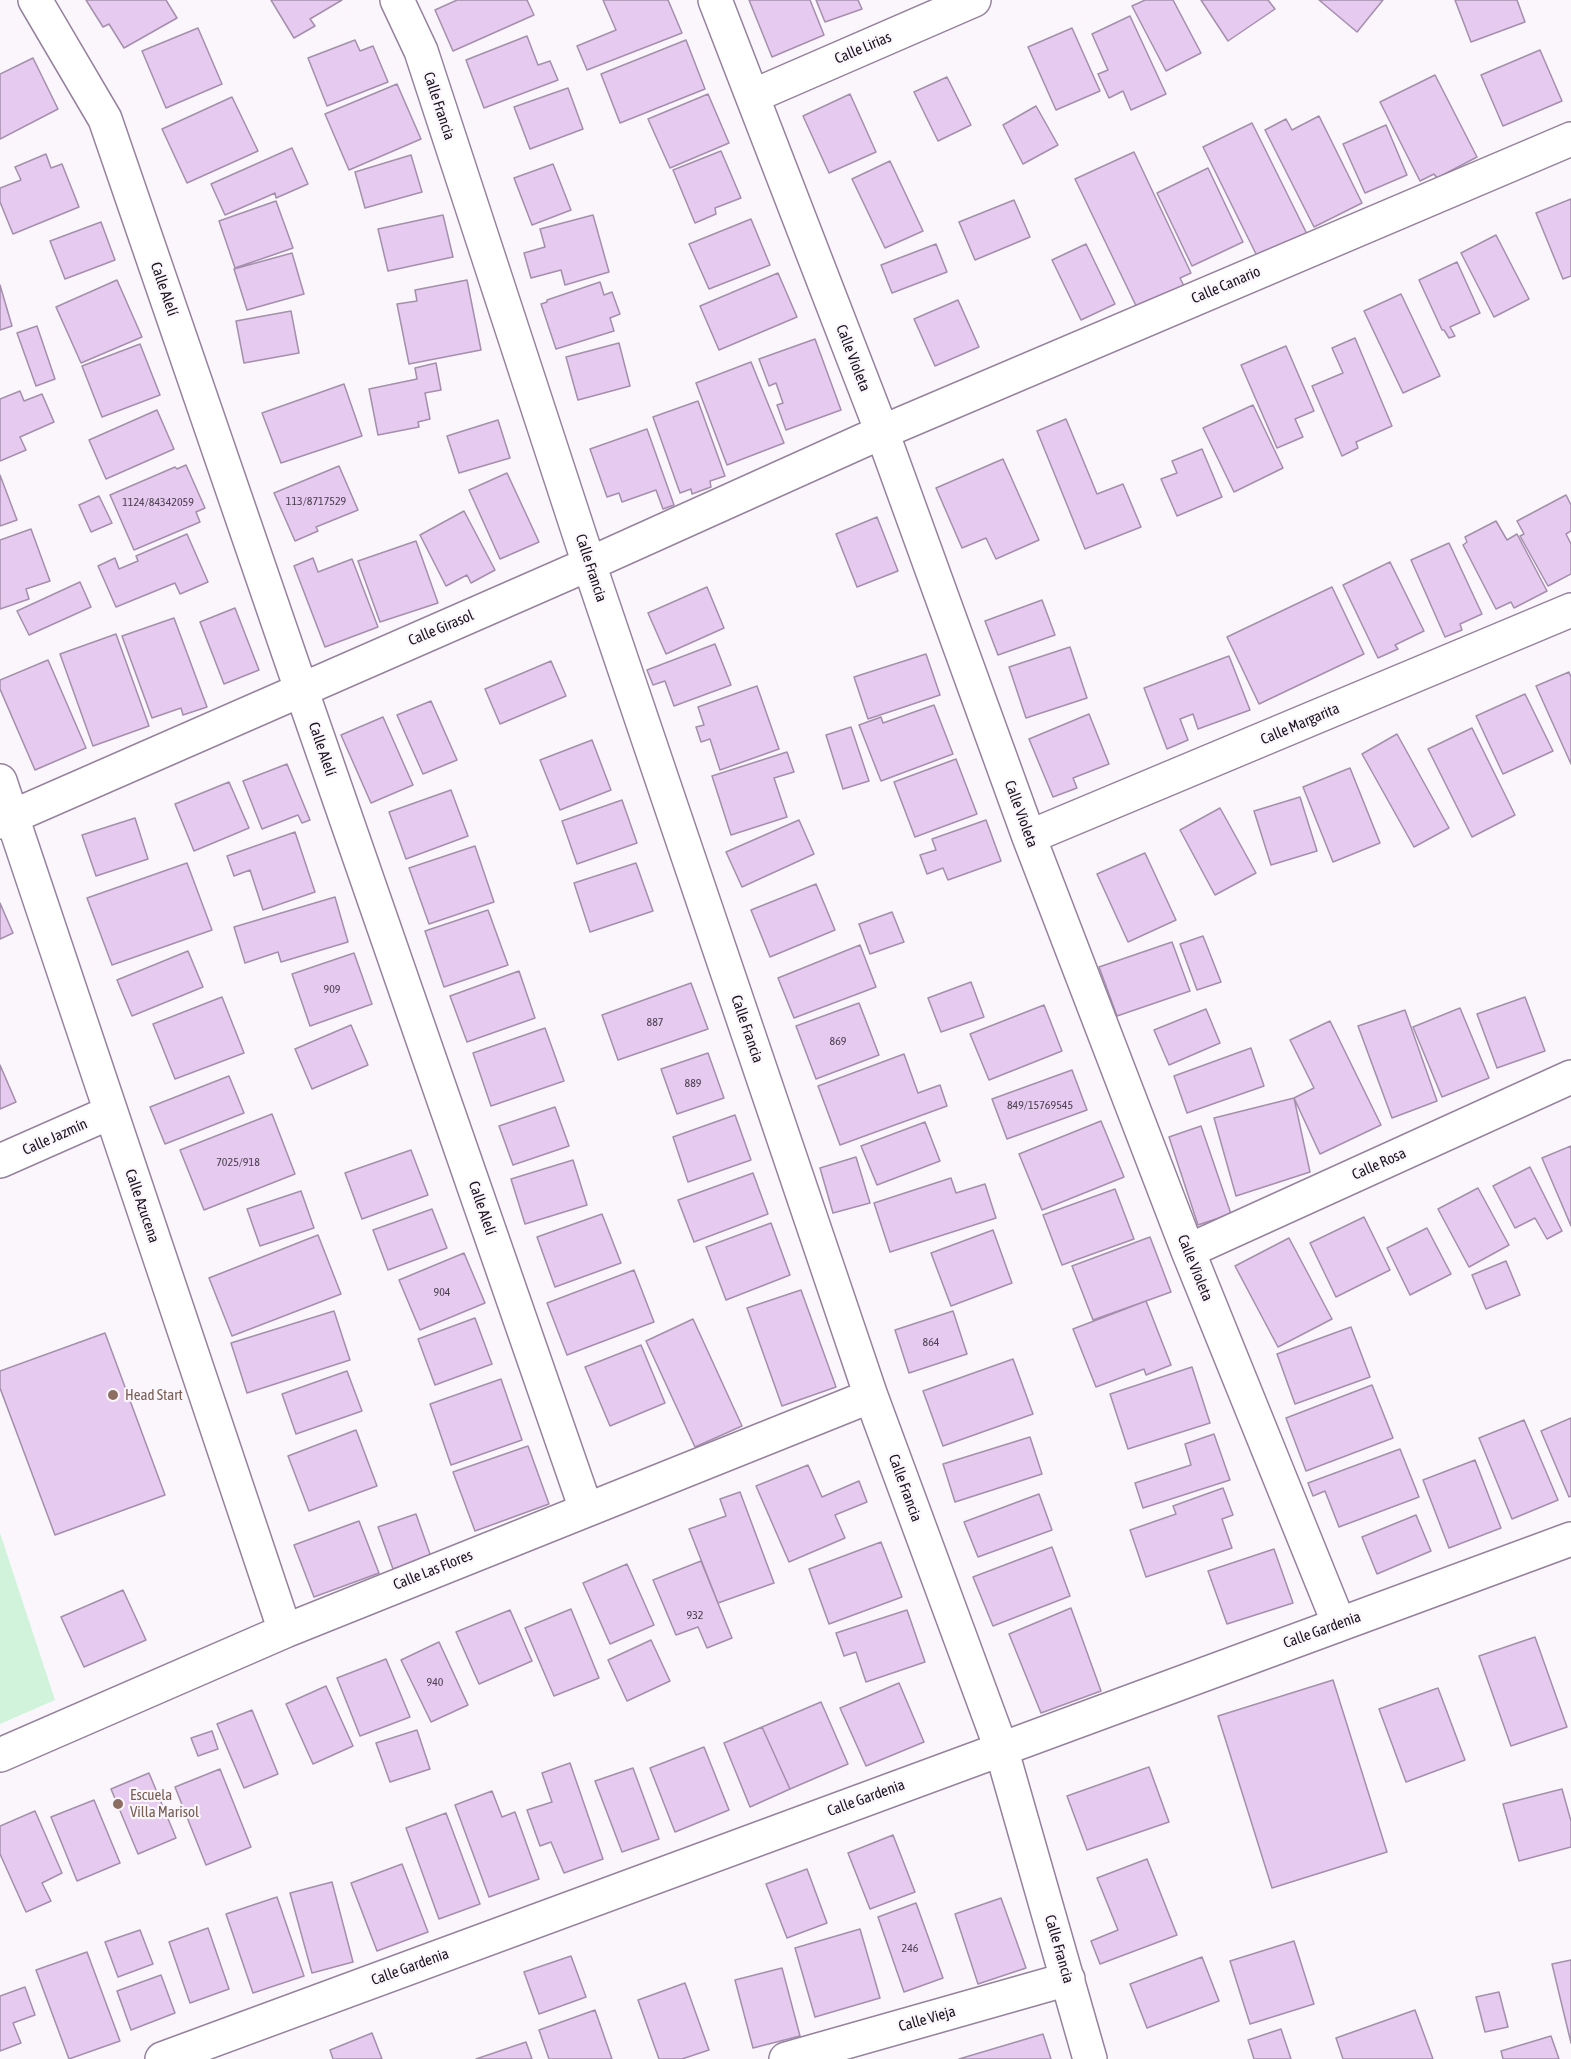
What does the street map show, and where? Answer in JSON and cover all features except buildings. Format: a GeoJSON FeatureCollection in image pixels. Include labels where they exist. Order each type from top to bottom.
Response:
{"type":"FeatureCollection","features":[{"type":"Feature","properties":{"kind":"street","name":"Calle Alelí"},"geometry":{"type":"LineString","coordinates":[[35,0],[105,119],[586,1509]]}},
{"type":"Feature","properties":{"kind":"street","name":"Calle Francia"},"geometry":{"type":"LineString","coordinates":[[397,0],[421,51],[589,564],[871,1396],[1001,1748],[1090,2059]]}},
{"type":"Feature","properties":{"kind":"street","name":"Calle Violeta"},"geometry":{"type":"LineString","coordinates":[[715,0],[882,432],[1029,837],[1188,1251],[1339,1624]]}},
{"type":"Feature","properties":{"kind":"street","name":"Calle Lirias"},"geometry":{"type":"LineString","coordinates":[[753,96],[974,0]]}},
{"type":"Feature","properties":{"kind":"street","name":"Calle Canario"},"geometry":{"type":"LineString","coordinates":[[882,432],[1571,139]]}},
{"type":"Feature","properties":{"kind":"street","name":"Calle Girasol"},"geometry":{"type":"LineString","coordinates":[[6,820],[589,564],[882,432]]}},
{"type":"Feature","properties":{"kind":"street","name":"Calle Margarita"},"geometry":{"type":"LineString","coordinates":[[1029,837],[1571,610]]}},
{"type":"Feature","properties":{"kind":"street","name":"Calle Azucena"},"geometry":{"type":"LineString","coordinates":[[0,782],[6,820],[111,1112],[285,1631]]}},
{"type":"Feature","properties":{"kind":"street","name":"Calle Rosa"},"geometry":{"type":"LineString","coordinates":[[1188,1251],[1571,1077]]}},
{"type":"Feature","properties":{"kind":"street","name":"Calle Jazmín"},"geometry":{"type":"LineString","coordinates":[[0,1161],[111,1112]]}},
{"type":"Feature","properties":{"kind":"street","name":"Calle Las Flores"},"geometry":{"type":"LineString","coordinates":[[0,1755],[285,1631],[871,1396]]}},
{"type":"Feature","properties":{"kind":"street","name":"Calle Gardenia"},"geometry":{"type":"LineString","coordinates":[[162,2059],[1571,1539]]}},
{"type":"Feature","properties":{"kind":"street","name":"Calle Vieja"},"geometry":{"type":"LineString","coordinates":[[786,2059],[1068,1979]]}},
{"type":"Feature","properties":{"kind":"green space"},"geometry":{"type":"Polygon","coordinates":[[[0,1533],[55,1700],[0,1724],[0,1533]]]}},
{"type":"Feature","properties":{"kind":"place","name":"Head Start"},"geometry":{"type":"Point","coordinates":[113,1395]}},
{"type":"Feature","properties":{"kind":"place","name":"Escuela Villa Marisol"},"geometry":{"type":"Point","coordinates":[118,1804]}}]}
